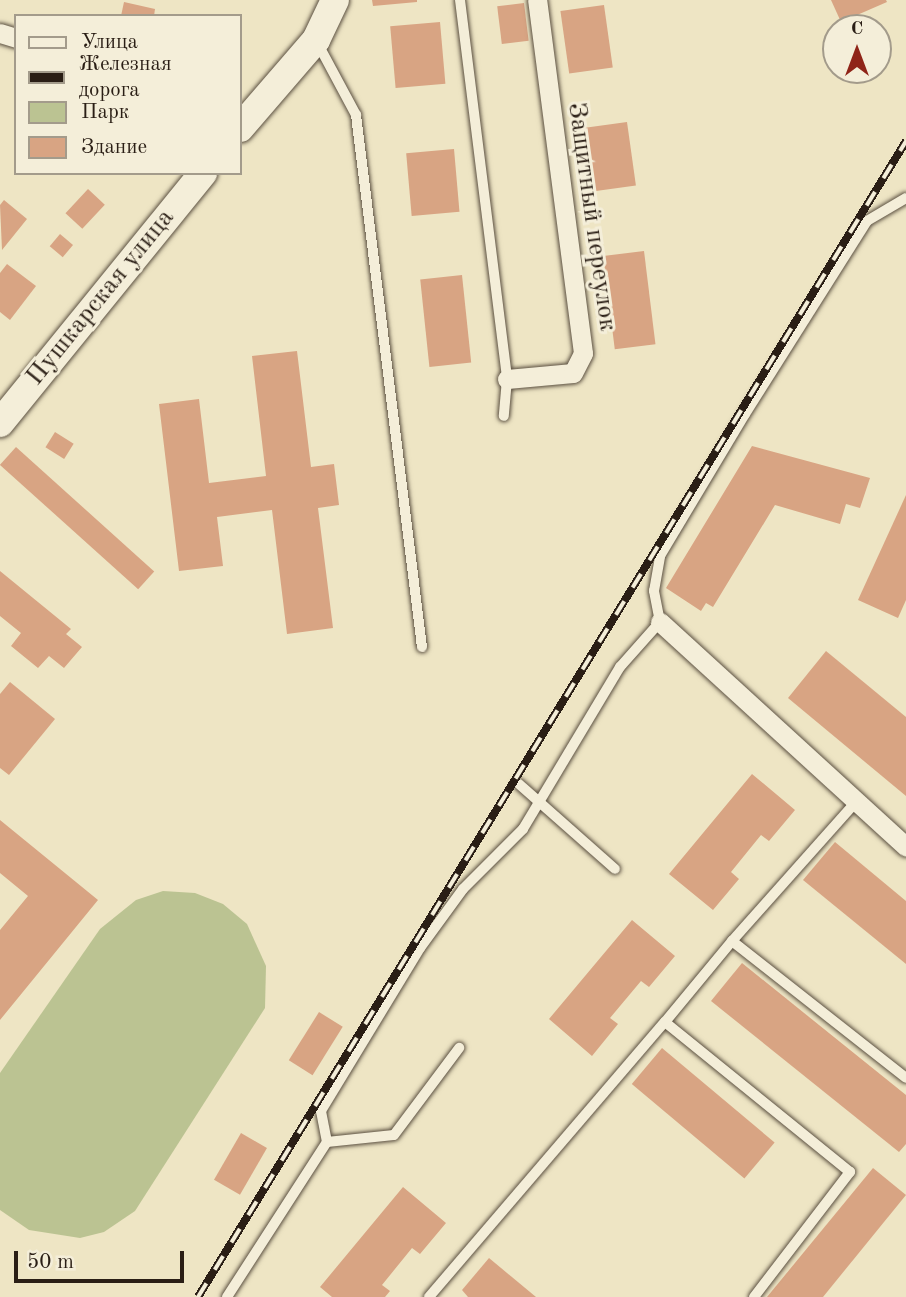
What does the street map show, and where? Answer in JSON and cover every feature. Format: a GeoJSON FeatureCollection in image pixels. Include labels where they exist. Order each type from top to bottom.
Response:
{"type":"FeatureCollection","features":[{"type":"Feature","properties":{"kind":"street"},"geometry":{"type":"LineString","coordinates":[[243,117],[316,40],[335,0]]}},
{"type":"Feature","properties":{"kind":"street","name":"Защитный переулок"},"geometry":{"type":"LineString","coordinates":[[507,379],[573,373],[583,352],[537,0]]}},
{"type":"Feature","properties":{"kind":"street","name":"Пушкарская улица"},"geometry":{"type":"LineString","coordinates":[[0,423],[201,175]]}},
{"type":"Feature","properties":{"kind":"street"},"geometry":{"type":"LineString","coordinates":[[660,622],[854,804],[906,846]]}},
{"type":"Feature","properties":{"kind":"lane"},"geometry":{"type":"LineString","coordinates":[[460,0],[507,379],[504,416]]}},
{"type":"Feature","properties":{"kind":"lane"},"geometry":{"type":"LineString","coordinates":[[316,40],[356,115],[422,647]]}},
{"type":"Feature","properties":{"kind":"lane"},"geometry":{"type":"LineString","coordinates":[[227,1297],[327,1142],[321,1111],[391,992],[463,889],[540,803],[620,667],[660,622],[654,591],[660,556],[867,221],[906,198]]}},
{"type":"Feature","properties":{"kind":"lane"},"geometry":{"type":"LineString","coordinates":[[519,784],[615,869]]}},
{"type":"Feature","properties":{"kind":"lane"},"geometry":{"type":"LineString","coordinates":[[429,1297],[732,941],[854,804]]}},
{"type":"Feature","properties":{"kind":"lane"},"geometry":{"type":"LineString","coordinates":[[732,941],[906,1078]]}},
{"type":"Feature","properties":{"kind":"lane"},"geometry":{"type":"LineString","coordinates":[[665,1022],[850,1172],[754,1297]]}},
{"type":"Feature","properties":{"kind":"lane"},"geometry":{"type":"LineString","coordinates":[[327,1142],[394,1135],[459,1048]]}},
{"type":"Feature","properties":{"kind":"green space"},"geometry":{"type":"Polygon","coordinates":[[[163,891],[195,893],[223,904],[247,924],[266,966],[265,1008],[135,1211],[104,1232],[80,1238],[29,1230],[0,1210],[0,1073],[100,929],[136,900],[163,891]]]}},
{"type":"Feature","properties":{"kind":"building"},"geometry":{"type":"Polygon","coordinates":[[[372,0],[417,0],[417,2],[373,6],[372,0]]]}},
{"type":"Feature","properties":{"kind":"building"},"geometry":{"type":"Polygon","coordinates":[[[831,0],[887,2],[859,14],[837,14],[831,0]]]}},
{"type":"Feature","properties":{"kind":"building"},"geometry":{"type":"Polygon","coordinates":[[[124,2],[155,9],[154,14],[121,14],[124,2]]]}},
{"type":"Feature","properties":{"kind":"building"},"geometry":{"type":"Polygon","coordinates":[[[524,3],[529,41],[502,44],[497,6],[524,3]]]}},
{"type":"Feature","properties":{"kind":"building"},"geometry":{"type":"Polygon","coordinates":[[[604,5],[613,67],[569,74],[560,11],[604,5]]]}},
{"type":"Feature","properties":{"kind":"building"},"geometry":{"type":"Polygon","coordinates":[[[440,22],[445,84],[396,88],[390,26],[440,22]]]}},
{"type":"Feature","properties":{"kind":"building"},"geometry":{"type":"Polygon","coordinates":[[[627,122],[636,185],[592,192],[583,128],[627,122]]]}},
{"type":"Feature","properties":{"kind":"building"},"geometry":{"type":"Polygon","coordinates":[[[454,149],[459,212],[412,216],[406,153],[454,149]]]}},
{"type":"Feature","properties":{"kind":"building"},"geometry":{"type":"Polygon","coordinates":[[[88,189],[105,205],[82,229],[65,213],[88,189]]]}},
{"type":"Feature","properties":{"kind":"building"},"geometry":{"type":"Polygon","coordinates":[[[4,200],[27,219],[2,250],[0,205],[4,200]]]}},
{"type":"Feature","properties":{"kind":"building"},"geometry":{"type":"Polygon","coordinates":[[[60,234],[73,245],[63,257],[50,246],[60,234]]]}},
{"type":"Feature","properties":{"kind":"building"},"geometry":{"type":"Polygon","coordinates":[[[644,251],[655,344],[615,349],[603,256],[644,251]]]}},
{"type":"Feature","properties":{"kind":"building"},"geometry":{"type":"Polygon","coordinates":[[[7,264],[36,286],[10,320],[0,312],[0,273],[7,264]]]}},
{"type":"Feature","properties":{"kind":"building"},"geometry":{"type":"Polygon","coordinates":[[[462,275],[471,363],[429,367],[420,279],[462,275]]]}},
{"type":"Feature","properties":{"kind":"building"},"geometry":{"type":"Polygon","coordinates":[[[297,351],[311,467],[334,464],[339,505],[318,508],[333,628],[287,634],[272,510],[217,517],[223,566],[179,571],[159,404],[199,399],[209,483],[266,476],[252,356],[297,351]]]}},
{"type":"Feature","properties":{"kind":"building"},"geometry":{"type":"Polygon","coordinates":[[[55,432],[74,444],[64,459],[45,447],[55,432]]]}},
{"type":"Feature","properties":{"kind":"building"},"geometry":{"type":"Polygon","coordinates":[[[752,446],[870,478],[860,508],[846,504],[840,524],[775,505],[713,607],[706,603],[701,611],[666,588],[752,446]]]}},
{"type":"Feature","properties":{"kind":"building"},"geometry":{"type":"Polygon","coordinates":[[[16,447],[154,571],[138,589],[0,465],[16,447]]]}},
{"type":"Feature","properties":{"kind":"building"},"geometry":{"type":"Polygon","coordinates":[[[906,495],[906,600],[898,618],[858,600],[906,495]]]}},
{"type":"Feature","properties":{"kind":"building"},"geometry":{"type":"Polygon","coordinates":[[[0,571],[71,629],[66,634],[82,647],[64,668],[49,656],[38,668],[11,646],[21,633],[0,616],[0,571]]]}},
{"type":"Feature","properties":{"kind":"building"},"geometry":{"type":"Polygon","coordinates":[[[826,651],[906,717],[906,796],[788,698],[826,651]]]}},
{"type":"Feature","properties":{"kind":"building"},"geometry":{"type":"Polygon","coordinates":[[[10,682],[55,719],[9,775],[0,768],[0,694],[10,682]]]}},
{"type":"Feature","properties":{"kind":"building"},"geometry":{"type":"Polygon","coordinates":[[[752,774],[795,810],[769,841],[761,835],[731,872],[739,879],[713,910],[669,874],[752,774]]]}},
{"type":"Feature","properties":{"kind":"building"},"geometry":{"type":"Polygon","coordinates":[[[0,820],[98,900],[0,1020],[0,930],[28,896],[0,873],[0,820]]]}},
{"type":"Feature","properties":{"kind":"building"},"geometry":{"type":"Polygon","coordinates":[[[835,842],[906,901],[906,964],[803,880],[835,842]]]}},
{"type":"Feature","properties":{"kind":"building"},"geometry":{"type":"Polygon","coordinates":[[[632,920],[675,956],[649,987],[641,981],[610,1018],[618,1024],[592,1056],[549,1019],[632,920]]]}},
{"type":"Feature","properties":{"kind":"building"},"geometry":{"type":"Polygon","coordinates":[[[742,963],[906,1095],[906,1144],[899,1152],[711,1001],[742,963]]]}},
{"type":"Feature","properties":{"kind":"building"},"geometry":{"type":"Polygon","coordinates":[[[319,1012],[343,1027],[313,1075],[289,1060],[319,1012]]]}},
{"type":"Feature","properties":{"kind":"building"},"geometry":{"type":"Polygon","coordinates":[[[662,1048],[775,1142],[744,1178],[632,1084],[662,1048]]]}},
{"type":"Feature","properties":{"kind":"building"},"geometry":{"type":"Polygon","coordinates":[[[241,1133],[267,1148],[240,1195],[214,1180],[241,1133]]]}},
{"type":"Feature","properties":{"kind":"building"},"geometry":{"type":"Polygon","coordinates":[[[873,1168],[906,1195],[823,1297],[767,1297],[873,1168]]]}},
{"type":"Feature","properties":{"kind":"building"},"geometry":{"type":"Polygon","coordinates":[[[403,1187],[446,1223],[420,1254],[412,1248],[382,1285],[390,1291],[385,1297],[332,1297],[320,1287],[403,1187]]]}},
{"type":"Feature","properties":{"kind":"building"},"geometry":{"type":"Polygon","coordinates":[[[489,1258],[536,1297],[468,1297],[462,1290],[489,1258]]]}},
{"type":"Feature","properties":{"kind":"railway"},"geometry":{"type":"LineString","coordinates":[[198,1297],[906,141]]}}]}
